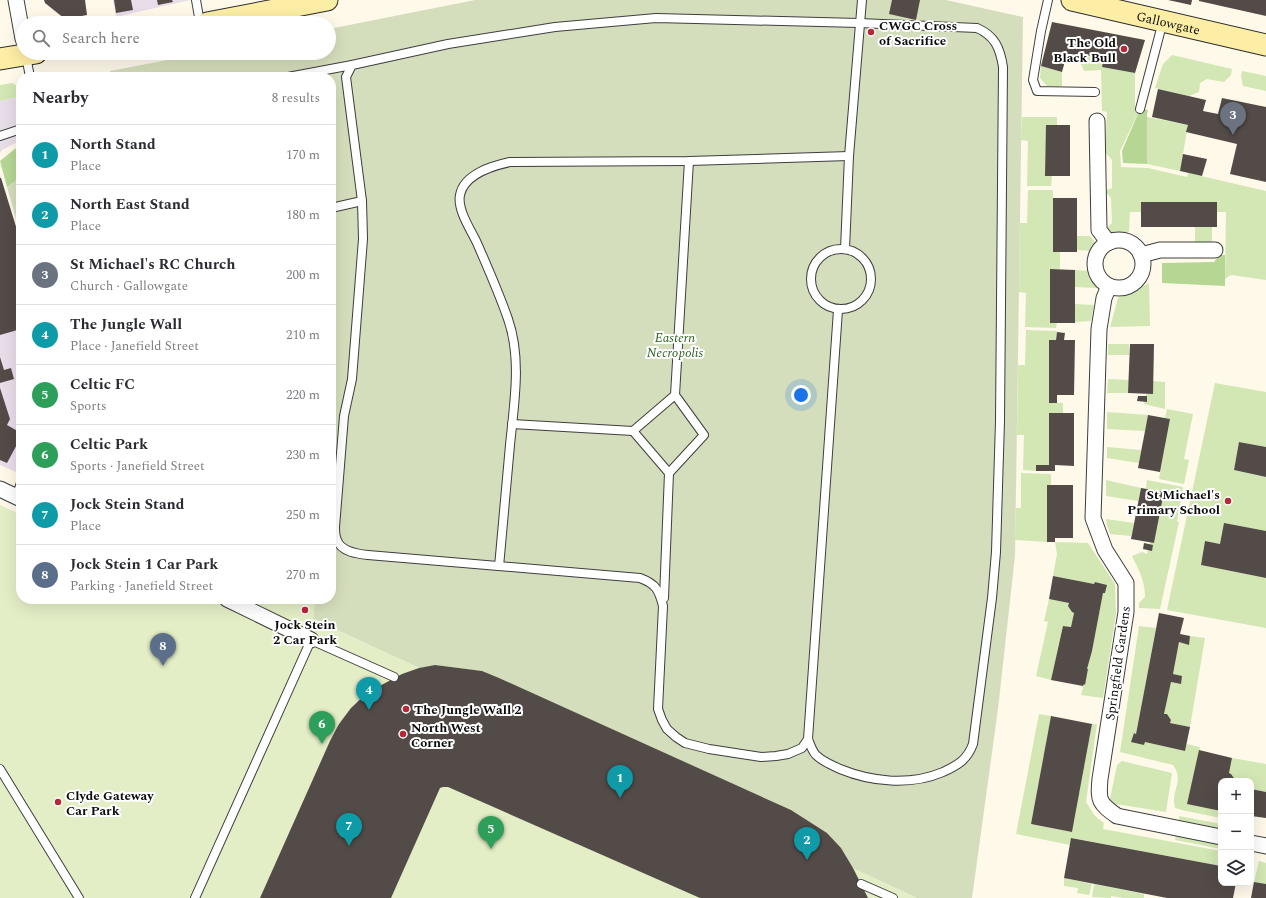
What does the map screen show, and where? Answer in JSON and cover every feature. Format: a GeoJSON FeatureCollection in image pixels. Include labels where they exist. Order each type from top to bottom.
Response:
{"type":"FeatureCollection","features":[{"type":"Feature","properties":{"kind":"street"},"geometry":{"type":"LineString","coordinates":[[16,0],[20,16]]}},
{"type":"Feature","properties":{"kind":"street"},"geometry":{"type":"LineString","coordinates":[[244,16],[327,0]]}},
{"type":"Feature","properties":{"kind":"street","name":"Gallowgate"},"geometry":{"type":"LineString","coordinates":[[1072,0],[1266,45]]}},
{"type":"Feature","properties":{"kind":"street"},"geometry":{"type":"LineString","coordinates":[[0,59],[16,54]]}},
{"type":"Feature","properties":{"kind":"street"},"geometry":{"type":"LineString","coordinates":[[1097,121],[1099,230],[1110,242]]}},
{"type":"Feature","properties":{"kind":"street"},"geometry":{"type":"LineString","coordinates":[[1122,240],[1128,242],[1138,250],[1141,255],[1142,271],[1132,284],[1125,287],[1117,288],[1109,286],[1102,282],[1097,275],[1095,260],[1098,252],[1103,246],[1110,242],[1122,240]]}},
{"type":"Feature","properties":{"kind":"street"},"geometry":{"type":"LineString","coordinates":[[1141,255],[1160,250],[1215,250]]}},
{"type":"Feature","properties":{"kind":"street","name":"Springfield Gardens"},"geometry":{"type":"LineString","coordinates":[[1109,286],[1104,298],[1099,329],[1093,518],[1105,550],[1126,583],[1126,612],[1100,779],[1099,796],[1104,806],[1117,816],[1218,836]]}},
{"type":"Feature","properties":{"kind":"street"},"geometry":{"type":"LineString","coordinates":[[0,489],[16,492]]}},
{"type":"Feature","properties":{"kind":"street"},"geometry":{"type":"LineString","coordinates":[[238,604],[311,640]]}},
{"type":"Feature","properties":{"kind":"street"},"geometry":{"type":"LineString","coordinates":[[1254,844],[1266,846]]}},
{"type":"Feature","properties":{"kind":"lane"},"geometry":{"type":"LineString","coordinates":[[196,0],[199,16]]}},
{"type":"Feature","properties":{"kind":"lane"},"geometry":{"type":"LineString","coordinates":[[845,249],[849,156],[862,0]]}},
{"type":"Feature","properties":{"kind":"lane"},"geometry":{"type":"LineString","coordinates":[[1048,0],[1033,80],[1037,91],[1095,92]]}},
{"type":"Feature","properties":{"kind":"lane"},"geometry":{"type":"LineString","coordinates":[[315,72],[448,44],[555,27],[656,18],[859,23],[977,28],[990,36],[1001,54],[1003,67],[1000,414],[996,552],[992,598],[973,744],[969,754],[962,761],[952,767],[924,778],[899,781],[884,780],[867,778],[850,773],[827,764],[815,754],[808,739],[838,310]]}},
{"type":"Feature","properties":{"kind":"lane"},"geometry":{"type":"LineString","coordinates":[[1140,109],[1164,21]]}},
{"type":"Feature","properties":{"kind":"lane"},"geometry":{"type":"LineString","coordinates":[[29,60],[30,72]]}},
{"type":"Feature","properties":{"kind":"lane"},"geometry":{"type":"LineString","coordinates":[[336,515],[344,416],[352,379],[363,239],[362,201],[346,77],[352,65]]}},
{"type":"Feature","properties":{"kind":"lane"},"geometry":{"type":"LineString","coordinates":[[0,136],[16,131]]}},
{"type":"Feature","properties":{"kind":"lane"},"geometry":{"type":"LineString","coordinates":[[499,566],[512,424],[516,353],[513,335],[502,300],[466,221],[459,201],[460,193],[466,184],[475,174],[485,169],[510,162],[689,161],[849,156]]}},
{"type":"Feature","properties":{"kind":"lane"},"geometry":{"type":"LineString","coordinates":[[689,161],[675,395],[704,435],[669,473],[658,709],[668,730],[685,743],[697,747],[761,757],[788,754],[802,748],[808,739]]}},
{"type":"Feature","properties":{"kind":"lane"},"geometry":{"type":"LineString","coordinates":[[336,207],[362,201]]}},
{"type":"Feature","properties":{"kind":"lane"},"geometry":{"type":"LineString","coordinates":[[835,249],[845,249],[855,252],[863,258],[869,267],[871,278],[870,288],[865,297],[858,304],[848,309],[838,310],[820,302],[814,295],[810,276],[813,266],[818,258],[826,252],[835,249]]}},
{"type":"Feature","properties":{"kind":"lane"},"geometry":{"type":"LineString","coordinates":[[512,424],[633,431],[675,395]]}},
{"type":"Feature","properties":{"kind":"lane"},"geometry":{"type":"LineString","coordinates":[[633,431],[669,473]]}},
{"type":"Feature","properties":{"kind":"lane"},"geometry":{"type":"LineString","coordinates":[[336,534],[337,541],[342,547],[352,553],[640,578],[650,581],[656,588],[660,594],[663,606]]}},
{"type":"Feature","properties":{"kind":"lane"},"geometry":{"type":"LineString","coordinates":[[195,898],[311,640],[394,677]]}},
{"type":"Feature","properties":{"kind":"lane"},"geometry":{"type":"LineString","coordinates":[[0,769],[79,898]]}},
{"type":"Feature","properties":{"kind":"lane"},"geometry":{"type":"LineString","coordinates":[[861,884],[893,898]]}},
{"type":"Feature","properties":{"kind":"shaded area"},"geometry":{"type":"Polygon","coordinates":[[[113,0],[190,0],[120,16],[116,16],[113,0]]]}},
{"type":"Feature","properties":{"kind":"shaded area"},"geometry":{"type":"Polygon","coordinates":[[[16,97],[16,143],[2,150],[0,153],[0,101],[16,97]]]}},
{"type":"Feature","properties":{"kind":"shaded area"},"geometry":{"type":"Polygon","coordinates":[[[0,174],[16,227],[16,472],[0,465],[0,174]]]}},
{"type":"Feature","properties":{"kind":"green space","name":"Eastern Necropolis"},"geometry":{"type":"Polygon","coordinates":[[[475,0],[946,0],[1023,17],[1015,556],[998,709],[972,898],[917,898],[313,619],[314,604],[336,604],[336,72],[110,71],[167,60],[336,60],[336,28],[475,0]]]}},
{"type":"Feature","properties":{"kind":"green space"},"geometry":{"type":"Polygon","coordinates":[[[1077,55],[1104,57],[1102,67],[1135,73],[1135,107],[1140,109],[1120,151],[1121,167],[1148,168],[1187,177],[1188,173],[1266,191],[1266,280],[1231,275],[1225,279],[1226,212],[1217,212],[1216,202],[1141,202],[1141,212],[1130,212],[1129,232],[1104,235],[1105,229],[1112,223],[1111,198],[1105,191],[1112,188],[1112,160],[1105,152],[1107,112],[1102,111],[1101,70],[1084,71],[1077,55]]]}},
{"type":"Feature","properties":{"kind":"green space"},"geometry":{"type":"Polygon","coordinates":[[[1172,55],[1232,69],[1231,75],[1224,82],[1207,79],[1200,83],[1199,92],[1189,96],[1155,88],[1163,64],[1172,55]]]}},
{"type":"Feature","properties":{"kind":"green space"},"geometry":{"type":"Polygon","coordinates":[[[1041,66],[1062,72],[1062,86],[1047,86],[1040,78],[1041,66]]]}},
{"type":"Feature","properties":{"kind":"green space"},"geometry":{"type":"Polygon","coordinates":[[[1242,71],[1266,76],[1266,91],[1243,86],[1241,76],[1242,71]]]}},
{"type":"Feature","properties":{"kind":"green space"},"geometry":{"type":"Polygon","coordinates":[[[12,83],[16,85],[16,97],[0,101],[0,85],[12,83]]]}},
{"type":"Feature","properties":{"kind":"green space"},"geometry":{"type":"Polygon","coordinates":[[[1140,109],[1148,110],[1147,164],[1123,163],[1122,151],[1140,109]]]}},
{"type":"Feature","properties":{"kind":"green space"},"geometry":{"type":"Polygon","coordinates":[[[1022,117],[1057,117],[1057,125],[1045,176],[1052,176],[1051,186],[1027,186],[1028,141],[1021,140],[1022,117]]]}},
{"type":"Feature","properties":{"kind":"green space"},"geometry":{"type":"Polygon","coordinates":[[[1147,117],[1188,125],[1180,171],[1147,164],[1147,117]]]}},
{"type":"Feature","properties":{"kind":"green space"},"geometry":{"type":"Polygon","coordinates":[[[16,148],[16,181],[7,187],[0,161],[16,148]]]}},
{"type":"Feature","properties":{"kind":"green space"},"geometry":{"type":"Polygon","coordinates":[[[16,181],[16,218],[7,187],[16,181]]]}},
{"type":"Feature","properties":{"kind":"green space"},"geometry":{"type":"Polygon","coordinates":[[[1028,190],[1053,190],[1053,252],[1060,252],[1060,269],[1050,270],[1050,322],[1057,322],[1056,328],[1025,327],[1026,293],[1019,292],[1020,223],[1027,223],[1028,190]]]}},
{"type":"Feature","properties":{"kind":"green space"},"geometry":{"type":"Polygon","coordinates":[[[1195,227],[1212,227],[1212,243],[1195,242],[1195,227]]]}},
{"type":"Feature","properties":{"kind":"green space"},"geometry":{"type":"Polygon","coordinates":[[[1077,236],[1090,236],[1097,245],[1093,251],[1077,250],[1077,236]]]}},
{"type":"Feature","properties":{"kind":"green space"},"geometry":{"type":"Polygon","coordinates":[[[1219,255],[1225,255],[1225,286],[1162,283],[1162,263],[1214,262],[1219,255]]]}},
{"type":"Feature","properties":{"kind":"green space"},"geometry":{"type":"Polygon","coordinates":[[[1075,270],[1090,271],[1097,288],[1075,287],[1075,270]]]}},
{"type":"Feature","properties":{"kind":"green space"},"geometry":{"type":"Polygon","coordinates":[[[1149,283],[1150,326],[1110,327],[1118,298],[1149,283]]]}},
{"type":"Feature","properties":{"kind":"green space"},"geometry":{"type":"Polygon","coordinates":[[[1075,304],[1094,305],[1091,321],[1075,322],[1075,304]]]}},
{"type":"Feature","properties":{"kind":"green space"},"geometry":{"type":"Polygon","coordinates":[[[1026,330],[1057,331],[1056,340],[1049,341],[1049,402],[1063,403],[1063,413],[1049,448],[1049,465],[1036,465],[1036,471],[1023,470],[1024,435],[1017,435],[1018,365],[1025,365],[1026,330]]]}},
{"type":"Feature","properties":{"kind":"green space"},"geometry":{"type":"Polygon","coordinates":[[[1108,344],[1129,344],[1129,355],[1108,355],[1108,344]]]}},
{"type":"Feature","properties":{"kind":"green space"},"geometry":{"type":"Polygon","coordinates":[[[1108,379],[1129,380],[1128,393],[1107,393],[1108,379]]]}},
{"type":"Feature","properties":{"kind":"green space"},"geometry":{"type":"Polygon","coordinates":[[[1153,381],[1165,382],[1165,409],[1144,404],[1146,394],[1153,394],[1153,381]]]}},
{"type":"Feature","properties":{"kind":"green space","name":"St Michael's Primary School"},"geometry":{"type":"Polygon","coordinates":[[[1215,383],[1266,392],[1266,447],[1239,442],[1234,470],[1266,477],[1266,531],[1220,544],[1205,541],[1201,565],[1266,578],[1266,628],[1167,610],[1215,383]]]}},
{"type":"Feature","properties":{"kind":"green space"},"geometry":{"type":"Polygon","coordinates":[[[1167,409],[1193,414],[1184,459],[1189,460],[1184,484],[1159,479],[1170,419],[1165,418],[1167,409]]]}},
{"type":"Feature","properties":{"kind":"green space"},"geometry":{"type":"Polygon","coordinates":[[[1107,412],[1148,415],[1145,431],[1107,429],[1107,412]]]}},
{"type":"Feature","properties":{"kind":"green space"},"geometry":{"type":"Polygon","coordinates":[[[1107,447],[1141,450],[1139,463],[1107,458],[1107,447]]]}},
{"type":"Feature","properties":{"kind":"green space"},"geometry":{"type":"Polygon","coordinates":[[[1021,473],[1051,474],[1051,485],[1047,485],[1047,542],[1015,540],[1016,508],[1021,508],[1021,473]]]}},
{"type":"Feature","properties":{"kind":"green space"},"geometry":{"type":"Polygon","coordinates":[[[1106,480],[1141,488],[1138,501],[1106,496],[1106,480]]]}},
{"type":"Feature","properties":{"kind":"green space"},"geometry":{"type":"Polygon","coordinates":[[[1147,480],[1183,487],[1177,522],[1179,522],[1160,609],[1139,608],[1139,603],[1145,597],[1145,591],[1141,576],[1132,556],[1142,552],[1147,554],[1150,542],[1154,543],[1164,493],[1146,489],[1147,480]]]}},
{"type":"Feature","properties":{"kind":"green space"},"geometry":{"type":"Polygon","coordinates":[[[0,505],[16,513],[16,604],[314,604],[313,619],[419,668],[435,665],[482,671],[791,810],[827,833],[841,848],[853,868],[917,898],[0,898],[0,505]]]}},
{"type":"Feature","properties":{"kind":"green space"},"geometry":{"type":"Polygon","coordinates":[[[1106,519],[1134,523],[1131,536],[1110,534],[1106,519]]]}},
{"type":"Feature","properties":{"kind":"green space"},"geometry":{"type":"Polygon","coordinates":[[[1055,542],[1088,543],[1115,584],[1116,614],[1103,698],[1081,695],[1085,684],[1103,593],[1105,593],[1107,585],[1053,576],[1057,554],[1055,542]]]}},
{"type":"Feature","properties":{"kind":"green space"},"geometry":{"type":"Polygon","coordinates":[[[1049,599],[1069,603],[1068,606],[1074,613],[1071,627],[1063,626],[1051,680],[1036,676],[1048,622],[1044,621],[1049,599]]]}},
{"type":"Feature","properties":{"kind":"green space"},"geometry":{"type":"Polygon","coordinates":[[[1139,626],[1156,628],[1136,733],[1134,734],[1132,741],[1144,745],[1145,742],[1185,751],[1186,744],[1200,747],[1187,804],[1218,809],[1218,817],[1175,808],[1174,796],[1178,776],[1173,765],[1120,752],[1139,626]]]}},
{"type":"Feature","properties":{"kind":"green space"},"geometry":{"type":"Polygon","coordinates":[[[1190,636],[1205,638],[1190,727],[1170,723],[1171,720],[1167,714],[1164,714],[1171,682],[1180,684],[1182,677],[1173,674],[1179,642],[1189,644],[1190,636]]]}},
{"type":"Feature","properties":{"kind":"green space"},"geometry":{"type":"Polygon","coordinates":[[[1039,714],[1051,716],[1031,824],[1072,832],[1092,724],[1097,724],[1086,802],[1095,816],[1104,823],[1103,829],[1218,850],[1218,865],[1072,838],[1070,845],[1016,834],[1039,714]]]}},
{"type":"Feature","properties":{"kind":"green space"},"geometry":{"type":"Polygon","coordinates":[[[1232,758],[1266,764],[1266,792],[1254,790],[1254,778],[1233,778],[1229,773],[1232,758]]]}},
{"type":"Feature","properties":{"kind":"green space"},"geometry":{"type":"Polygon","coordinates":[[[1122,761],[1172,773],[1166,812],[1116,804],[1110,799],[1117,765],[1122,761]]]}},
{"type":"Feature","properties":{"kind":"green space"},"geometry":{"type":"Polygon","coordinates":[[[1179,816],[1218,823],[1218,828],[1179,820],[1179,816]]]}},
{"type":"Feature","properties":{"kind":"green space"},"geometry":{"type":"Polygon","coordinates":[[[1176,834],[1218,843],[1218,848],[1175,840],[1176,834]]]}},
{"type":"Feature","properties":{"kind":"green space"},"geometry":{"type":"Polygon","coordinates":[[[1259,861],[1266,863],[1266,884],[1254,882],[1259,861]]]}},
{"type":"Feature","properties":{"kind":"green space"},"geometry":{"type":"Polygon","coordinates":[[[1064,878],[1092,884],[1089,895],[1077,893],[1078,888],[1064,886],[1064,878]]]}},
{"type":"Feature","properties":{"kind":"green space"},"geometry":{"type":"Polygon","coordinates":[[[1094,884],[1144,894],[1144,898],[1124,898],[1111,896],[1111,898],[1092,897],[1094,884]]]}},
{"type":"Feature","properties":{"kind":"building"},"geometry":{"type":"Polygon","coordinates":[[[44,0],[85,0],[87,15],[61,16],[45,3],[44,0]]]}},
{"type":"Feature","properties":{"kind":"building"},"geometry":{"type":"Polygon","coordinates":[[[114,0],[131,0],[133,10],[116,13],[114,0]]]}},
{"type":"Feature","properties":{"kind":"building"},"geometry":{"type":"Polygon","coordinates":[[[157,0],[172,0],[173,2],[158,5],[157,0]]]}},
{"type":"Feature","properties":{"kind":"building"},"geometry":{"type":"Polygon","coordinates":[[[892,0],[920,0],[916,20],[889,14],[892,0]]]}},
{"type":"Feature","properties":{"kind":"building"},"geometry":{"type":"Polygon","coordinates":[[[1168,0],[1192,0],[1191,5],[1168,0]]]}},
{"type":"Feature","properties":{"kind":"building"},"geometry":{"type":"Polygon","coordinates":[[[1266,0],[1266,16],[1199,1],[1266,0]]]}},
{"type":"Feature","properties":{"kind":"building"},"geometry":{"type":"Polygon","coordinates":[[[1052,22],[1145,40],[1135,73],[1102,67],[1104,57],[1067,54],[1062,72],[1041,66],[1052,22]]]}},
{"type":"Feature","properties":{"kind":"building"},"geometry":{"type":"Polygon","coordinates":[[[1158,89],[1206,100],[1203,111],[1218,114],[1222,98],[1266,107],[1266,182],[1230,174],[1237,144],[1186,132],[1188,125],[1152,117],[1158,89]]]}},
{"type":"Feature","properties":{"kind":"building"},"geometry":{"type":"Polygon","coordinates":[[[1046,125],[1070,125],[1070,176],[1045,176],[1046,125]]]}},
{"type":"Feature","properties":{"kind":"building"},"geometry":{"type":"Polygon","coordinates":[[[1183,154],[1207,159],[1202,176],[1180,171],[1183,154]]]}},
{"type":"Feature","properties":{"kind":"building"},"geometry":{"type":"Polygon","coordinates":[[[1,178],[16,227],[16,330],[0,335],[1,178]]]}},
{"type":"Feature","properties":{"kind":"building"},"geometry":{"type":"Polygon","coordinates":[[[1053,198],[1077,198],[1077,252],[1053,252],[1053,198]]]}},
{"type":"Feature","properties":{"kind":"building"},"geometry":{"type":"Polygon","coordinates":[[[1141,202],[1217,202],[1217,227],[1141,227],[1141,202]]]}},
{"type":"Feature","properties":{"kind":"building"},"geometry":{"type":"Polygon","coordinates":[[[1050,269],[1075,270],[1075,323],[1050,323],[1050,269]]]}},
{"type":"Feature","properties":{"kind":"building"},"geometry":{"type":"Polygon","coordinates":[[[1057,332],[1065,333],[1064,340],[1075,340],[1074,395],[1057,395],[1057,403],[1049,403],[1049,340],[1056,340],[1057,332]]]}},
{"type":"Feature","properties":{"kind":"building"},"geometry":{"type":"Polygon","coordinates":[[[1130,344],[1154,344],[1153,394],[1128,393],[1130,344]]]}},
{"type":"Feature","properties":{"kind":"building"},"geometry":{"type":"Polygon","coordinates":[[[0,357],[4,370],[11,368],[14,379],[0,383],[0,357]]]}},
{"type":"Feature","properties":{"kind":"building"},"geometry":{"type":"Polygon","coordinates":[[[0,388],[10,419],[7,425],[16,430],[16,446],[7,463],[0,460],[0,388]]]}},
{"type":"Feature","properties":{"kind":"building"},"geometry":{"type":"Polygon","coordinates":[[[1138,396],[1147,396],[1147,402],[1137,401],[1138,396]]]}},
{"type":"Feature","properties":{"kind":"building"},"geometry":{"type":"Polygon","coordinates":[[[1049,413],[1074,413],[1074,466],[1055,465],[1055,471],[1036,471],[1036,465],[1049,465],[1049,413]]]}},
{"type":"Feature","properties":{"kind":"building"},"geometry":{"type":"Polygon","coordinates":[[[1148,415],[1170,419],[1160,472],[1138,468],[1148,415]]]}},
{"type":"Feature","properties":{"kind":"building"},"geometry":{"type":"Polygon","coordinates":[[[1239,442],[1266,447],[1266,477],[1234,470],[1239,442]]]}},
{"type":"Feature","properties":{"kind":"building"},"geometry":{"type":"Polygon","coordinates":[[[1047,485],[1073,485],[1073,538],[1055,538],[1055,542],[1047,542],[1047,485]]]}},
{"type":"Feature","properties":{"kind":"building"},"geometry":{"type":"Polygon","coordinates":[[[1141,488],[1164,492],[1154,543],[1131,539],[1141,488]]]}},
{"type":"Feature","properties":{"kind":"building"},"geometry":{"type":"Polygon","coordinates":[[[1224,523],[1266,531],[1266,578],[1201,565],[1205,541],[1220,544],[1224,523]]]}},
{"type":"Feature","properties":{"kind":"building"},"geometry":{"type":"Polygon","coordinates":[[[1144,543],[1153,545],[1152,551],[1143,549],[1144,543]]]}},
{"type":"Feature","properties":{"kind":"building"},"geometry":{"type":"Polygon","coordinates":[[[1053,576],[1107,585],[1105,593],[1103,593],[1085,685],[1084,684],[1083,686],[1051,680],[1063,626],[1071,627],[1074,613],[1068,606],[1069,603],[1049,599],[1053,576]]]}},
{"type":"Feature","properties":{"kind":"building"},"geometry":{"type":"Polygon","coordinates":[[[1159,613],[1184,618],[1180,634],[1190,636],[1189,645],[1179,642],[1173,674],[1182,676],[1181,684],[1171,682],[1164,714],[1167,714],[1171,720],[1170,723],[1190,727],[1185,751],[1145,742],[1144,745],[1131,742],[1134,733],[1136,734],[1159,613]]]}},
{"type":"Feature","properties":{"kind":"building"},"geometry":{"type":"Polygon","coordinates":[[[435,665],[482,671],[791,810],[827,833],[841,848],[868,898],[700,898],[448,787],[443,787],[440,788],[391,898],[260,898],[330,741],[339,724],[351,708],[367,693],[402,674],[419,668],[435,665]]]}},
{"type":"Feature","properties":{"kind":"building"},"geometry":{"type":"Polygon","coordinates":[[[1051,716],[1092,724],[1072,832],[1031,824],[1051,716]]]}},
{"type":"Feature","properties":{"kind":"building"},"geometry":{"type":"Polygon","coordinates":[[[1199,750],[1232,758],[1229,773],[1234,778],[1218,778],[1218,810],[1187,804],[1199,750]]]}},
{"type":"Feature","properties":{"kind":"building"},"geometry":{"type":"Polygon","coordinates":[[[1254,790],[1266,792],[1266,818],[1254,816],[1254,790]]]}},
{"type":"Feature","properties":{"kind":"building"},"geometry":{"type":"Polygon","coordinates":[[[1071,838],[1218,865],[1218,886],[1235,886],[1233,898],[1167,898],[1064,878],[1071,838]]]}},
{"type":"Feature","properties":{"kind":"building"},"geometry":{"type":"Polygon","coordinates":[[[1254,882],[1266,884],[1266,898],[1251,898],[1254,882]]]}},
{"type":"Feature","properties":{"kind":"place","name":"CWGC Cross of Sacrifice"},"geometry":{"type":"Point","coordinates":[871,32]}},
{"type":"Feature","properties":{"kind":"place","name":"The Old Black Bull"},"geometry":{"type":"Point","coordinates":[1124,49]}},
{"type":"Feature","properties":{"kind":"place","name":"St Michael's RC Church"},"geometry":{"type":"Point","coordinates":[1233,135]}},
{"type":"Feature","properties":{"kind":"place","name":"St Michael's Primary School"},"geometry":{"type":"Point","coordinates":[1228,501]}},
{"type":"Feature","properties":{"kind":"place","name":"Jock Stein 2 Car Park"},"geometry":{"type":"Point","coordinates":[305,610]}},
{"type":"Feature","properties":{"kind":"place","name":"Jock Stein 1 Car Park"},"geometry":{"type":"Point","coordinates":[163,666]}},
{"type":"Feature","properties":{"kind":"place","name":"The Jungle Wall 2"},"geometry":{"type":"Point","coordinates":[406,709]}},
{"type":"Feature","properties":{"kind":"place","name":"The Jungle Wall"},"geometry":{"type":"Point","coordinates":[369,710]}},
{"type":"Feature","properties":{"kind":"place","name":"North West Corner"},"geometry":{"type":"Point","coordinates":[403,734]}},
{"type":"Feature","properties":{"kind":"place","name":"Celtic Park"},"geometry":{"type":"Point","coordinates":[322,744]}},
{"type":"Feature","properties":{"kind":"place","name":"North Stand"},"geometry":{"type":"Point","coordinates":[620,798]}},
{"type":"Feature","properties":{"kind":"place","name":"Clyde Gateway Car Park"},"geometry":{"type":"Point","coordinates":[58,802]}},
{"type":"Feature","properties":{"kind":"place","name":"Jock Stein Stand"},"geometry":{"type":"Point","coordinates":[349,846]}},
{"type":"Feature","properties":{"kind":"place","name":"Celtic FC"},"geometry":{"type":"Point","coordinates":[491,849]}},
{"type":"Feature","properties":{"kind":"place","name":"North East Stand"},"geometry":{"type":"Point","coordinates":[807,860]}}]}
